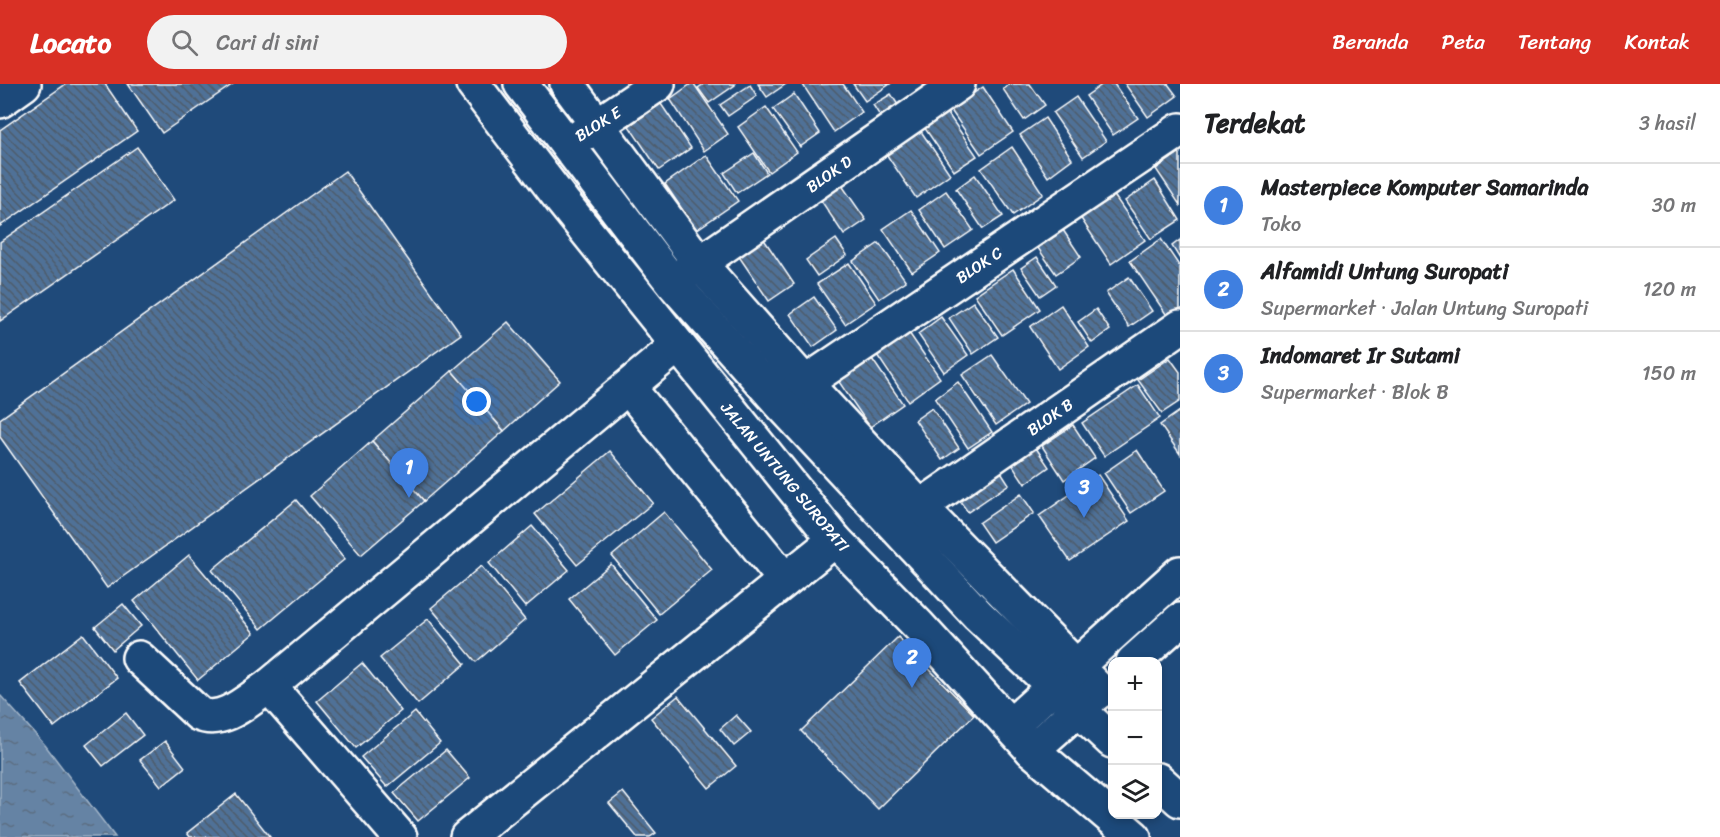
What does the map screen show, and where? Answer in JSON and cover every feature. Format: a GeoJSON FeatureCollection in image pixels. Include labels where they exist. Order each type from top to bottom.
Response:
{"type":"FeatureCollection","features":[{"type":"Feature","properties":{"kind":"street"},"geometry":{"type":"LineString","coordinates":[[0,101],[24,84]]}},
{"type":"Feature","properties":{"kind":"street","name":"JALAN UNTUNG SUROPATI"},"geometry":{"type":"LineString","coordinates":[[473,84],[835,540],[1032,750],[1134,837]]}},
{"type":"Feature","properties":{"kind":"street"},"geometry":{"type":"LineString","coordinates":[[521,84],[672,282],[920,507],[1063,676]]}},
{"type":"Feature","properties":{"kind":"street"},"geometry":{"type":"LineString","coordinates":[[567,84],[793,393],[978,615],[1063,676],[1096,693],[1108,727]]}},
{"type":"Feature","properties":{"kind":"street","name":"BLOK E"},"geometry":{"type":"LineString","coordinates":[[566,144],[598,126],[658,84]]}},
{"type":"Feature","properties":{"kind":"street","name":"BLOK D"},"geometry":{"type":"LineString","coordinates":[[672,282],[958,84]]}},
{"type":"Feature","properties":{"kind":"street","name":"BLOK C"},"geometry":{"type":"LineString","coordinates":[[793,393],[1180,130]]}},
{"type":"Feature","properties":{"kind":"street","name":"BLOK B"},"geometry":{"type":"LineString","coordinates":[[920,507],[1180,327]]}},
{"type":"Feature","properties":{"kind":"street"},"geometry":{"type":"LineString","coordinates":[[139,658],[199,714],[211,719],[223,716],[269,686],[678,345]]}},
{"type":"Feature","properties":{"kind":"street"},"geometry":{"type":"LineString","coordinates":[[628,387],[785,580]]}},
{"type":"Feature","properties":{"kind":"street"},"geometry":{"type":"LineString","coordinates":[[467,837],[835,540]]}},
{"type":"Feature","properties":{"kind":"street"},"geometry":{"type":"LineString","coordinates":[[1011,725],[1180,573]]}},
{"type":"Feature","properties":{"kind":"street"},"geometry":{"type":"LineString","coordinates":[[1138,657],[1180,620]]}},
{"type":"Feature","properties":{"kind":"street"},"geometry":{"type":"LineString","coordinates":[[269,686],[400,837]]}},
{"type":"Feature","properties":{"kind":"street"},"geometry":{"type":"LineString","coordinates":[[1032,750],[1096,693]]}},
{"type":"Feature","properties":{"kind":"street"},"geometry":{"type":"LineString","coordinates":[[1162,784],[1180,800]]}},
{"type":"Feature","properties":{"kind":"water"},"geometry":{"type":"Polygon","coordinates":[[[0,695],[45,745],[115,837],[0,837],[0,695]]]}},
{"type":"Feature","properties":{"kind":"building"},"geometry":{"type":"Polygon","coordinates":[[[66,84],[105,84],[137,131],[0,226],[0,130],[66,84]]]}},
{"type":"Feature","properties":{"kind":"building"},"geometry":{"type":"Polygon","coordinates":[[[128,84],[233,84],[162,133],[128,84]]]}},
{"type":"Feature","properties":{"kind":"building"},"geometry":{"type":"Polygon","coordinates":[[[694,84],[728,134],[704,151],[670,99],[694,84]]]}},
{"type":"Feature","properties":{"kind":"building"},"geometry":{"type":"Polygon","coordinates":[[[704,84],[735,85],[709,103],[698,88],[704,84]]]}},
{"type":"Feature","properties":{"kind":"building"},"geometry":{"type":"Polygon","coordinates":[[[758,84],[786,84],[767,97],[758,84]]]}},
{"type":"Feature","properties":{"kind":"building"},"geometry":{"type":"Polygon","coordinates":[[[843,84],[862,112],[834,132],[803,85],[843,84]]]}},
{"type":"Feature","properties":{"kind":"building"},"geometry":{"type":"Polygon","coordinates":[[[853,84],[890,84],[865,101],[853,84]]]}},
{"type":"Feature","properties":{"kind":"building"},"geometry":{"type":"Polygon","coordinates":[[[1010,84],[1030,84],[1045,105],[1024,120],[1003,89],[1010,84]]]}},
{"type":"Feature","properties":{"kind":"building"},"geometry":{"type":"Polygon","coordinates":[[[1103,84],[1114,84],[1138,118],[1113,135],[1086,96],[1103,84]]]}},
{"type":"Feature","properties":{"kind":"building"},"geometry":{"type":"Polygon","coordinates":[[[1125,84],[1168,84],[1177,96],[1148,117],[1125,84]]]}},
{"type":"Feature","properties":{"kind":"building"},"geometry":{"type":"Polygon","coordinates":[[[750,85],[757,96],[728,116],[720,105],[750,85]]]}},
{"type":"Feature","properties":{"kind":"building"},"geometry":{"type":"Polygon","coordinates":[[[983,87],[1013,132],[981,154],[950,109],[983,87]]]}},
{"type":"Feature","properties":{"kind":"building"},"geometry":{"type":"Polygon","coordinates":[[[794,94],[820,133],[800,147],[773,109],[794,94]]]}},
{"type":"Feature","properties":{"kind":"building"},"geometry":{"type":"Polygon","coordinates":[[[891,94],[898,105],[880,116],[873,105],[891,94]]]}},
{"type":"Feature","properties":{"kind":"building"},"geometry":{"type":"Polygon","coordinates":[[[1076,97],[1106,141],[1083,157],[1053,113],[1076,97]]]}},
{"type":"Feature","properties":{"kind":"building"},"geometry":{"type":"Polygon","coordinates":[[[661,104],[691,148],[659,170],[629,126],[661,104]]]}},
{"type":"Feature","properties":{"kind":"building"},"geometry":{"type":"Polygon","coordinates":[[[766,107],[797,152],[769,172],[738,127],[766,107]]]}},
{"type":"Feature","properties":{"kind":"building"},"geometry":{"type":"Polygon","coordinates":[[[944,108],[977,156],[954,171],[922,124],[944,108]]]}},
{"type":"Feature","properties":{"kind":"building"},"geometry":{"type":"Polygon","coordinates":[[[1045,118],[1072,159],[1048,177],[1020,135],[1045,118]]]}},
{"type":"Feature","properties":{"kind":"building"},"geometry":{"type":"Polygon","coordinates":[[[916,124],[950,174],[916,198],[882,148],[916,124]]]}},
{"type":"Feature","properties":{"kind":"building"},"geometry":{"type":"Polygon","coordinates":[[[137,147],[174,200],[0,321],[0,242],[137,147]]]}},
{"type":"Feature","properties":{"kind":"building"},"geometry":{"type":"Polygon","coordinates":[[[1012,147],[1043,194],[1013,215],[981,169],[1012,147]]]}},
{"type":"Feature","properties":{"kind":"building"},"geometry":{"type":"Polygon","coordinates":[[[754,153],[767,173],[737,193],[724,173],[754,153]]]}},
{"type":"Feature","properties":{"kind":"building"},"geometry":{"type":"Polygon","coordinates":[[[1180,154],[1180,205],[1156,169],[1180,154]]]}},
{"type":"Feature","properties":{"kind":"building"},"geometry":{"type":"Polygon","coordinates":[[[706,155],[738,201],[696,230],[665,184],[706,155]]]}},
{"type":"Feature","properties":{"kind":"building"},"geometry":{"type":"Polygon","coordinates":[[[345,171],[461,334],[107,588],[0,437],[0,419],[345,171]]]}},
{"type":"Feature","properties":{"kind":"building"},"geometry":{"type":"Polygon","coordinates":[[[975,175],[1003,216],[983,229],[956,189],[975,175]]]}},
{"type":"Feature","properties":{"kind":"building"},"geometry":{"type":"Polygon","coordinates":[[[1155,180],[1180,220],[1151,239],[1125,201],[1155,180]]]}},
{"type":"Feature","properties":{"kind":"building"},"geometry":{"type":"Polygon","coordinates":[[[841,184],[866,220],[844,235],[820,199],[841,184]]]}},
{"type":"Feature","properties":{"kind":"building"},"geometry":{"type":"Polygon","coordinates":[[[946,191],[973,230],[945,249],[919,210],[946,191]]]}},
{"type":"Feature","properties":{"kind":"building"},"geometry":{"type":"Polygon","coordinates":[[[1111,191],[1145,240],[1111,264],[1078,214],[1111,191]]]}},
{"type":"Feature","properties":{"kind":"building"},"geometry":{"type":"Polygon","coordinates":[[[911,210],[940,253],[912,272],[883,229],[911,210]]]}},
{"type":"Feature","properties":{"kind":"building"},"geometry":{"type":"Polygon","coordinates":[[[1063,230],[1081,257],[1056,274],[1038,248],[1063,230]]]}},
{"type":"Feature","properties":{"kind":"building"},"geometry":{"type":"Polygon","coordinates":[[[763,238],[794,284],[769,301],[738,255],[763,238]]]}},
{"type":"Feature","properties":{"kind":"building"},"geometry":{"type":"Polygon","coordinates":[[[836,239],[847,255],[817,276],[806,260],[836,239]]]}},
{"type":"Feature","properties":{"kind":"building"},"geometry":{"type":"Polygon","coordinates":[[[1161,239],[1180,267],[1180,308],[1168,317],[1130,261],[1161,239]]]}},
{"type":"Feature","properties":{"kind":"building"},"geometry":{"type":"Polygon","coordinates":[[[1180,240],[1180,259],[1172,246],[1180,240]]]}},
{"type":"Feature","properties":{"kind":"building"},"geometry":{"type":"Polygon","coordinates":[[[879,243],[906,281],[879,299],[853,261],[879,243]]]}},
{"type":"Feature","properties":{"kind":"building"},"geometry":{"type":"Polygon","coordinates":[[[1037,257],[1056,285],[1040,296],[1021,268],[1037,257]]]}},
{"type":"Feature","properties":{"kind":"building"},"geometry":{"type":"Polygon","coordinates":[[[849,263],[876,303],[845,324],[817,284],[849,263]]]}},
{"type":"Feature","properties":{"kind":"building"},"geometry":{"type":"Polygon","coordinates":[[[1013,269],[1040,309],[1002,335],[975,295],[1013,269]]]}},
{"type":"Feature","properties":{"kind":"building"},"geometry":{"type":"Polygon","coordinates":[[[1129,277],[1152,311],[1129,327],[1106,293],[1129,277]]]}},
{"type":"Feature","properties":{"kind":"building"},"geometry":{"type":"Polygon","coordinates":[[[814,297],[837,330],[813,347],[790,314],[814,297]]]}},
{"type":"Feature","properties":{"kind":"building"},"geometry":{"type":"Polygon","coordinates":[[[973,302],[998,337],[973,354],[949,318],[973,302]]]}},
{"type":"Feature","properties":{"kind":"building"},"geometry":{"type":"Polygon","coordinates":[[[1061,305],[1089,347],[1058,369],[1030,327],[1061,305]]]}},
{"type":"Feature","properties":{"kind":"building"},"geometry":{"type":"Polygon","coordinates":[[[1096,309],[1110,330],[1092,343],[1078,322],[1096,309]]]}},
{"type":"Feature","properties":{"kind":"building"},"geometry":{"type":"Polygon","coordinates":[[[941,317],[968,355],[944,372],[918,334],[941,317]]]}},
{"type":"Feature","properties":{"kind":"building"},"geometry":{"type":"Polygon","coordinates":[[[508,322],[560,381],[504,431],[452,371],[508,322]]]}},
{"type":"Feature","properties":{"kind":"building"},"geometry":{"type":"Polygon","coordinates":[[[907,330],[940,378],[908,401],[875,352],[907,330]]]}},
{"type":"Feature","properties":{"kind":"building"},"geometry":{"type":"Polygon","coordinates":[[[992,355],[1026,404],[996,425],[962,375],[992,355]]]}},
{"type":"Feature","properties":{"kind":"building"},"geometry":{"type":"Polygon","coordinates":[[[870,356],[903,404],[870,427],[837,379],[870,356]]]}},
{"type":"Feature","properties":{"kind":"building"},"geometry":{"type":"Polygon","coordinates":[[[1170,358],[1180,372],[1180,401],[1162,413],[1138,380],[1170,358]]]}},
{"type":"Feature","properties":{"kind":"building"},"geometry":{"type":"Polygon","coordinates":[[[452,371],[504,431],[424,501],[372,441],[452,371]]]}},
{"type":"Feature","properties":{"kind":"building"},"geometry":{"type":"Polygon","coordinates":[[[958,382],[992,432],[968,448],[935,399],[958,382]]]}},
{"type":"Feature","properties":{"kind":"building"},"geometry":{"type":"Polygon","coordinates":[[[1138,385],[1160,418],[1104,456],[1082,423],[1138,385]]]}},
{"type":"Feature","properties":{"kind":"building"},"geometry":{"type":"Polygon","coordinates":[[[932,408],[959,448],[942,460],[915,420],[932,408]]]}},
{"type":"Feature","properties":{"kind":"building"},"geometry":{"type":"Polygon","coordinates":[[[1180,411],[1180,454],[1160,425],[1180,411]]]}},
{"type":"Feature","properties":{"kind":"building"},"geometry":{"type":"Polygon","coordinates":[[[1073,425],[1095,458],[1064,480],[1042,446],[1073,425]]]}},
{"type":"Feature","properties":{"kind":"building"},"geometry":{"type":"Polygon","coordinates":[[[372,441],[424,501],[361,555],[310,496],[372,441]]]}},
{"type":"Feature","properties":{"kind":"building"},"geometry":{"type":"Polygon","coordinates":[[[1034,445],[1049,467],[1025,484],[1010,461],[1034,445]]]}},
{"type":"Feature","properties":{"kind":"building"},"geometry":{"type":"Polygon","coordinates":[[[1137,450],[1164,491],[1131,513],[1104,473],[1137,450]]]}},
{"type":"Feature","properties":{"kind":"building"},"geometry":{"type":"Polygon","coordinates":[[[610,451],[653,503],[577,565],[535,514],[610,451]]]}},
{"type":"Feature","properties":{"kind":"building"},"geometry":{"type":"Polygon","coordinates":[[[998,467],[1009,484],[968,512],[956,496],[998,467]]]}},
{"type":"Feature","properties":{"kind":"building"},"geometry":{"type":"Polygon","coordinates":[[[1098,475],[1129,521],[1070,561],[1039,516],[1098,475]]]}},
{"type":"Feature","properties":{"kind":"building"},"geometry":{"type":"Polygon","coordinates":[[[1021,494],[1034,513],[992,542],[979,523],[1021,494]]]}},
{"type":"Feature","properties":{"kind":"building"},"geometry":{"type":"Polygon","coordinates":[[[296,500],[345,559],[261,629],[212,570],[296,500]]]}},
{"type":"Feature","properties":{"kind":"building"},"geometry":{"type":"Polygon","coordinates":[[[664,512],[712,570],[659,614],[612,556],[664,512]]]}},
{"type":"Feature","properties":{"kind":"building"},"geometry":{"type":"Polygon","coordinates":[[[532,526],[569,570],[525,607],[489,563],[532,526]]]}},
{"type":"Feature","properties":{"kind":"building"},"geometry":{"type":"Polygon","coordinates":[[[189,555],[254,633],[198,680],[134,601],[189,555]]]}},
{"type":"Feature","properties":{"kind":"building"},"geometry":{"type":"Polygon","coordinates":[[[611,564],[657,620],[615,655],[569,599],[611,564]]]}},
{"type":"Feature","properties":{"kind":"building"},"geometry":{"type":"Polygon","coordinates":[[[481,566],[525,620],[476,662],[431,608],[481,566]]]}},
{"type":"Feature","properties":{"kind":"building"},"geometry":{"type":"Polygon","coordinates":[[[123,604],[141,626],[113,650],[95,627],[123,604]]]}},
{"type":"Feature","properties":{"kind":"building"},"geometry":{"type":"Polygon","coordinates":[[[428,619],[465,664],[418,704],[380,658],[428,619]]]}},
{"type":"Feature","properties":{"kind":"building"},"geometry":{"type":"Polygon","coordinates":[[[83,634],[117,678],[54,727],[20,683],[83,634]]]}},
{"type":"Feature","properties":{"kind":"building"},"geometry":{"type":"Polygon","coordinates":[[[898,637],[974,715],[878,809],[801,731],[898,637]]]}},
{"type":"Feature","properties":{"kind":"building"},"geometry":{"type":"Polygon","coordinates":[[[362,663],[401,711],[356,748],[317,701],[362,663]]]}},
{"type":"Feature","properties":{"kind":"building"},"geometry":{"type":"Polygon","coordinates":[[[678,696],[736,766],[709,788],[651,718],[678,696]]]}},
{"type":"Feature","properties":{"kind":"building"},"geometry":{"type":"Polygon","coordinates":[[[415,712],[440,743],[387,787],[361,757],[415,712]]]}},
{"type":"Feature","properties":{"kind":"building"},"geometry":{"type":"Polygon","coordinates":[[[126,713],[143,735],[103,766],[86,745],[126,713]]]}},
{"type":"Feature","properties":{"kind":"building"},"geometry":{"type":"Polygon","coordinates":[[[736,715],[751,732],[734,746],[720,729],[736,715]]]}},
{"type":"Feature","properties":{"kind":"building"},"geometry":{"type":"Polygon","coordinates":[[[165,741],[185,767],[161,786],[140,760],[165,741]]]}},
{"type":"Feature","properties":{"kind":"building"},"geometry":{"type":"Polygon","coordinates":[[[446,750],[470,778],[418,821],[394,793],[446,750]]]}},
{"type":"Feature","properties":{"kind":"building"},"geometry":{"type":"Polygon","coordinates":[[[623,792],[656,833],[650,837],[637,837],[609,803],[623,792]]]}},
{"type":"Feature","properties":{"kind":"building"},"geometry":{"type":"Polygon","coordinates":[[[236,794],[270,837],[190,837],[187,833],[236,794]]]}},
{"type":"Feature","properties":{"kind":"place","name":"Masterpiece Komputer Samarinda"},"geometry":{"type":"Point","coordinates":[409,498]}},
{"type":"Feature","properties":{"kind":"place","name":"Indomaret Ir Sutami"},"geometry":{"type":"Point","coordinates":[1084,518]}},
{"type":"Feature","properties":{"kind":"place","name":"Alfamidi Untung Suropati"},"geometry":{"type":"Point","coordinates":[912,688]}}]}
